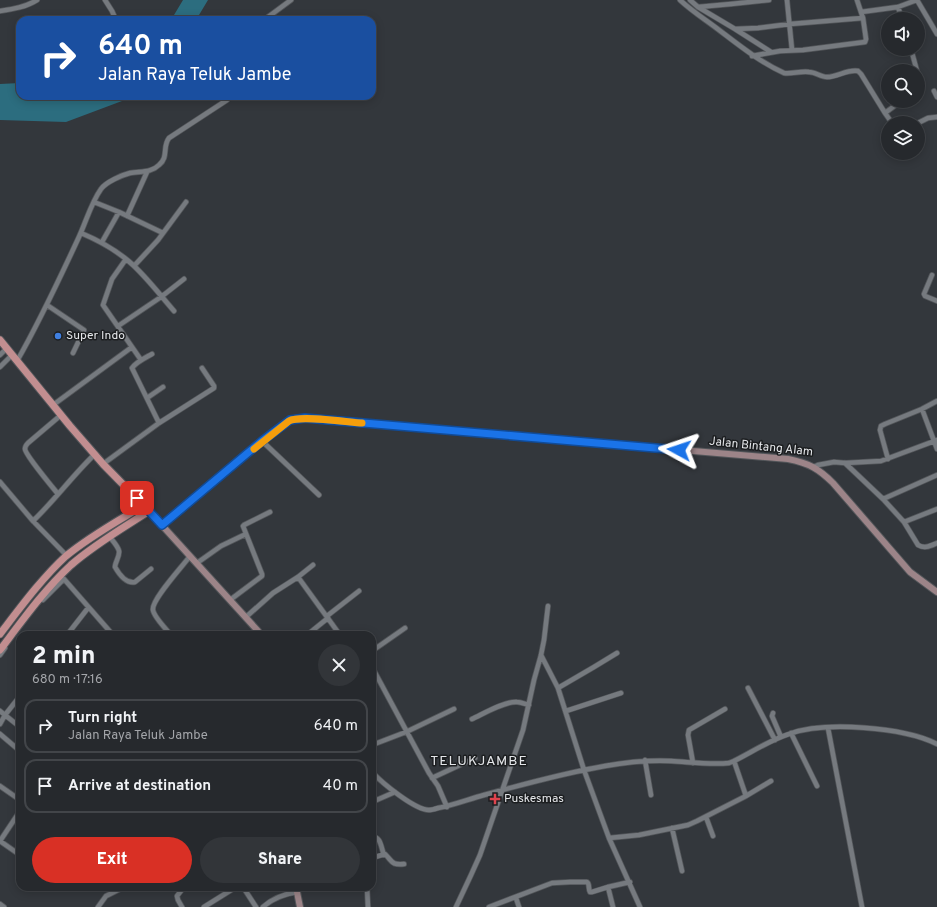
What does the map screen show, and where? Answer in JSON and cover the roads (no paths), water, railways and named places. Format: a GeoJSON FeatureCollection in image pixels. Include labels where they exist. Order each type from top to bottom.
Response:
{"type":"FeatureCollection","features":[{"type":"Feature","properties":{"kind":"main road"},"geometry":{"type":"LineString","coordinates":[[0,340],[103,464],[149,511],[109,536],[72,565],[43,595],[0,650]]}},
{"type":"Feature","properties":{"kind":"main road"},"geometry":{"type":"LineString","coordinates":[[0,634],[54,568],[67,556],[91,538],[144,505]]}},
{"type":"Feature","properties":{"kind":"street"},"geometry":{"type":"LineString","coordinates":[[0,11],[18,8],[37,0]]}},
{"type":"Feature","properties":{"kind":"street"},"geometry":{"type":"LineString","coordinates":[[105,0],[114,16]]}},
{"type":"Feature","properties":{"kind":"street"},"geometry":{"type":"LineString","coordinates":[[269,16],[291,0]]}},
{"type":"Feature","properties":{"kind":"street"},"geometry":{"type":"LineString","coordinates":[[680,0],[690,10],[718,29],[752,56],[781,72],[787,74],[808,72],[826,77],[850,70],[858,71],[887,116]]}},
{"type":"Feature","properties":{"kind":"street"},"geometry":{"type":"LineString","coordinates":[[690,0],[698,7],[771,52]]}},
{"type":"Feature","properties":{"kind":"street"},"geometry":{"type":"LineString","coordinates":[[698,7],[730,2],[769,0]]}},
{"type":"Feature","properties":{"kind":"street"},"geometry":{"type":"LineString","coordinates":[[787,0],[792,50]]}},
{"type":"Feature","properties":{"kind":"street"},"geometry":{"type":"LineString","coordinates":[[752,56],[771,52],[803,50],[865,42],[866,39],[863,18],[857,0]]}},
{"type":"Feature","properties":{"kind":"street"},"geometry":{"type":"LineString","coordinates":[[861,12],[898,7],[917,0],[937,34]]}},
{"type":"Feature","properties":{"kind":"street"},"geometry":{"type":"LineString","coordinates":[[898,7],[900,12]]}},
{"type":"Feature","properties":{"kind":"street"},"geometry":{"type":"LineString","coordinates":[[735,29],[863,18]]}},
{"type":"Feature","properties":{"kind":"street"},"geometry":{"type":"LineString","coordinates":[[934,91],[937,97]]}},
{"type":"Feature","properties":{"kind":"street"},"geometry":{"type":"LineString","coordinates":[[17,361],[47,305],[102,187],[111,181],[130,174],[147,172],[158,166],[164,160],[166,154],[166,141],[168,138],[227,100]]}},
{"type":"Feature","properties":{"kind":"street"},"geometry":{"type":"LineString","coordinates":[[885,113],[892,108]]}},
{"type":"Feature","properties":{"kind":"street"},"geometry":{"type":"LineString","coordinates":[[925,120],[937,117]]}},
{"type":"Feature","properties":{"kind":"street"},"geometry":{"type":"LineString","coordinates":[[127,216],[147,172]]}},
{"type":"Feature","properties":{"kind":"street"},"geometry":{"type":"LineString","coordinates":[[94,202],[163,233]]}},
{"type":"Feature","properties":{"kind":"street"},"geometry":{"type":"LineString","coordinates":[[134,266],[163,233],[186,202]]}},
{"type":"Feature","properties":{"kind":"street"},"geometry":{"type":"LineString","coordinates":[[102,242],[119,212]]}},
{"type":"Feature","properties":{"kind":"street"},"geometry":{"type":"LineString","coordinates":[[81,233],[102,242],[126,259],[174,311]]}},
{"type":"Feature","properties":{"kind":"street"},"geometry":{"type":"LineString","coordinates":[[126,259],[112,278],[103,305],[141,360]]}},
{"type":"Feature","properties":{"kind":"street"},"geometry":{"type":"LineString","coordinates":[[932,275],[924,294],[925,296],[937,301]]}},
{"type":"Feature","properties":{"kind":"street"},"geometry":{"type":"LineString","coordinates":[[118,326],[162,297],[184,280]]}},
{"type":"Feature","properties":{"kind":"street"},"geometry":{"type":"LineString","coordinates":[[47,305],[84,330],[72,353]]}},
{"type":"Feature","properties":{"kind":"street"},"geometry":{"type":"LineString","coordinates":[[53,405],[132,347]]}},
{"type":"Feature","properties":{"kind":"street"},"geometry":{"type":"LineString","coordinates":[[0,355],[7,348]]}},
{"type":"Feature","properties":{"kind":"street"},"geometry":{"type":"LineString","coordinates":[[152,354],[141,360],[132,368],[159,422]]}},
{"type":"Feature","properties":{"kind":"street"},"geometry":{"type":"LineString","coordinates":[[0,367],[12,355]]}},
{"type":"Feature","properties":{"kind":"street"},"geometry":{"type":"LineString","coordinates":[[103,464],[159,422],[214,388],[202,368]]}},
{"type":"Feature","properties":{"kind":"street"},"geometry":{"type":"LineString","coordinates":[[147,398],[163,387]]}},
{"type":"Feature","properties":{"kind":"street"},"geometry":{"type":"LineString","coordinates":[[888,459],[880,430],[881,426],[937,401]]}},
{"type":"Feature","properties":{"kind":"street"},"geometry":{"type":"LineString","coordinates":[[922,409],[936,441],[937,449]]}},
{"type":"Feature","properties":{"kind":"street"},"geometry":{"type":"LineString","coordinates":[[58,494],[25,451],[25,446],[61,414]]}},
{"type":"Feature","properties":{"kind":"street","name":"Jalan Bintang Alam"},"geometry":{"type":"LineString","coordinates":[[162,525],[262,441],[290,420],[305,418],[788,459],[800,461],[814,467],[825,463],[834,462],[874,462],[888,459],[936,441]]}},
{"type":"Feature","properties":{"kind":"street"},"geometry":{"type":"LineString","coordinates":[[262,441],[319,495]]}},
{"type":"Feature","properties":{"kind":"street"},"geometry":{"type":"LineString","coordinates":[[33,521],[95,454]]}},
{"type":"Feature","properties":{"kind":"street"},"geometry":{"type":"LineString","coordinates":[[845,463],[883,499],[904,522],[916,541],[922,547],[929,547],[937,543]]}},
{"type":"Feature","properties":{"kind":"street"},"geometry":{"type":"LineString","coordinates":[[814,467],[833,483],[910,572],[937,592]]}},
{"type":"Feature","properties":{"kind":"street"},"geometry":{"type":"LineString","coordinates":[[883,499],[937,475]]}},
{"type":"Feature","properties":{"kind":"street"},"geometry":{"type":"LineString","coordinates":[[0,482],[33,521],[67,556]]}},
{"type":"Feature","properties":{"kind":"street"},"geometry":{"type":"LineString","coordinates":[[904,522],[937,509]]}},
{"type":"Feature","properties":{"kind":"street"},"geometry":{"type":"LineString","coordinates":[[149,511],[246,617],[255,631]]}},
{"type":"Feature","properties":{"kind":"street"},"geometry":{"type":"LineString","coordinates":[[230,600],[262,576],[243,528],[244,525],[270,512]]}},
{"type":"Feature","properties":{"kind":"street"},"geometry":{"type":"LineString","coordinates":[[197,563],[221,546],[246,534]]}},
{"type":"Feature","properties":{"kind":"street"},"geometry":{"type":"LineString","coordinates":[[109,536],[119,551],[115,567],[127,582],[135,582],[151,569]]}},
{"type":"Feature","properties":{"kind":"street"},"geometry":{"type":"LineString","coordinates":[[168,631],[155,616],[152,608],[158,596],[190,556]]}},
{"type":"Feature","properties":{"kind":"street"},"geometry":{"type":"LineString","coordinates":[[246,617],[273,593],[298,577],[313,565]]}},
{"type":"Feature","properties":{"kind":"street"},"geometry":{"type":"LineString","coordinates":[[54,568],[61,578],[109,631]]}},
{"type":"Feature","properties":{"kind":"street"},"geometry":{"type":"LineString","coordinates":[[298,577],[337,631]]}},
{"type":"Feature","properties":{"kind":"street"},"geometry":{"type":"LineString","coordinates":[[19,631],[61,578]]}},
{"type":"Feature","properties":{"kind":"street"},"geometry":{"type":"LineString","coordinates":[[312,631],[359,591]]}},
{"type":"Feature","properties":{"kind":"street"},"geometry":{"type":"LineString","coordinates":[[456,907],[471,875],[523,730],[534,680],[542,655],[548,606]]}},
{"type":"Feature","properties":{"kind":"street"},"geometry":{"type":"LineString","coordinates":[[70,631],[88,608]]}},
{"type":"Feature","properties":{"kind":"street"},"geometry":{"type":"LineString","coordinates":[[376,648],[405,628]]}},
{"type":"Feature","properties":{"kind":"street"},"geometry":{"type":"LineString","coordinates":[[0,655],[16,634]]}},
{"type":"Feature","properties":{"kind":"street"},"geometry":{"type":"LineString","coordinates":[[558,688],[617,653]]}},
{"type":"Feature","properties":{"kind":"street"},"geometry":{"type":"LineString","coordinates":[[542,655],[558,688],[584,770],[609,838],[640,907]]}},
{"type":"Feature","properties":{"kind":"street"},"geometry":{"type":"LineString","coordinates":[[376,675],[406,732],[438,786],[447,807]]}},
{"type":"Feature","properties":{"kind":"street"},"geometry":{"type":"LineString","coordinates":[[748,688],[775,740]]}},
{"type":"Feature","properties":{"kind":"street"},"geometry":{"type":"LineString","coordinates":[[566,711],[621,693]]}},
{"type":"Feature","properties":{"kind":"street"},"geometry":{"type":"LineString","coordinates":[[0,724],[16,701]]}},
{"type":"Feature","properties":{"kind":"street"},"geometry":{"type":"LineString","coordinates":[[472,719],[513,702],[529,705]]}},
{"type":"Feature","properties":{"kind":"street"},"geometry":{"type":"LineString","coordinates":[[376,743],[406,732],[454,709]]}},
{"type":"Feature","properties":{"kind":"street"},"geometry":{"type":"LineString","coordinates":[[693,763],[688,735],[689,730],[725,709]]}},
{"type":"Feature","properties":{"kind":"street"},"geometry":{"type":"LineString","coordinates":[[0,710],[16,724]]}},
{"type":"Feature","properties":{"kind":"street"},"geometry":{"type":"LineString","coordinates":[[773,713],[772,716],[781,737]]}},
{"type":"Feature","properties":{"kind":"street"},"geometry":{"type":"LineString","coordinates":[[376,776],[395,792],[420,808],[429,810],[447,807],[469,799],[546,779],[614,764],[645,760],[723,764],[734,761],[791,733],[812,729],[841,727],[891,731],[913,735],[930,740],[937,744]]}},
{"type":"Feature","properties":{"kind":"street"},"geometry":{"type":"LineString","coordinates":[[828,728],[862,907]]}},
{"type":"Feature","properties":{"kind":"street"},"geometry":{"type":"LineString","coordinates":[[791,733],[818,786]]}},
{"type":"Feature","properties":{"kind":"street"},"geometry":{"type":"LineString","coordinates":[[0,734],[16,748]]}},
{"type":"Feature","properties":{"kind":"street"},"geometry":{"type":"LineString","coordinates":[[432,778],[476,758]]}},
{"type":"Feature","properties":{"kind":"street"},"geometry":{"type":"LineString","coordinates":[[645,760],[651,795]]}},
{"type":"Feature","properties":{"kind":"street"},"geometry":{"type":"LineString","coordinates":[[734,761],[746,796]]}},
{"type":"Feature","properties":{"kind":"street"},"geometry":{"type":"LineString","coordinates":[[609,838],[640,835],[688,824],[706,818],[771,781]]}},
{"type":"Feature","properties":{"kind":"street"},"geometry":{"type":"LineString","coordinates":[[0,786],[16,797]]}},
{"type":"Feature","properties":{"kind":"street"},"geometry":{"type":"LineString","coordinates":[[376,800],[395,792]]}},
{"type":"Feature","properties":{"kind":"street"},"geometry":{"type":"LineString","coordinates":[[16,817],[0,841],[16,852]]}},
{"type":"Feature","properties":{"kind":"street"},"geometry":{"type":"LineString","coordinates":[[706,818],[713,836]]}},
{"type":"Feature","properties":{"kind":"street"},"geometry":{"type":"LineString","coordinates":[[672,828],[682,871]]}},
{"type":"Feature","properties":{"kind":"street"},"geometry":{"type":"LineString","coordinates":[[376,836],[384,855],[387,855],[396,865],[404,864]]}},
{"type":"Feature","properties":{"kind":"street"},"geometry":{"type":"LineString","coordinates":[[376,857],[384,855]]}},
{"type":"Feature","properties":{"kind":"street"},"geometry":{"type":"LineString","coordinates":[[489,907],[516,898],[552,883],[578,881],[587,882],[590,892],[592,892],[630,882]]}},
{"type":"Feature","properties":{"kind":"street"},"geometry":{"type":"LineString","coordinates":[[608,887],[613,907]]}},
{"type":"Feature","properties":{"kind":"street"},"geometry":{"type":"LineString","coordinates":[[98,907],[106,896],[116,891]]}},
{"type":"Feature","properties":{"kind":"street"},"geometry":{"type":"LineString","coordinates":[[181,891],[177,896],[182,907]]}},
{"type":"Feature","properties":{"kind":"street"},"geometry":{"type":"LineString","coordinates":[[204,907],[230,891]]}},
{"type":"Feature","properties":{"kind":"street"},"geometry":{"type":"LineString","coordinates":[[246,891],[256,907]]}},
{"type":"Feature","properties":{"kind":"street"},"geometry":{"type":"LineString","coordinates":[[263,907],[274,898],[294,891]]}},
{"type":"Feature","properties":{"kind":"street"},"geometry":{"type":"LineString","coordinates":[[297,891],[300,907]]}},
{"type":"Feature","properties":{"kind":"street"},"geometry":{"type":"LineString","coordinates":[[367,891],[368,907]]}},
{"type":"Feature","properties":{"kind":"street"},"geometry":{"type":"LineString","coordinates":[[516,898],[519,907]]}},
{"type":"Feature","properties":{"kind":"street"},"geometry":{"type":"LineString","coordinates":[[0,904],[4,907]]}},
{"type":"Feature","properties":{"kind":"water"},"geometry":{"type":"Polygon","coordinates":[[[183,0],[208,0],[198,16],[173,16],[183,0]]]}},
{"type":"Feature","properties":{"kind":"water"},"geometry":{"type":"Polygon","coordinates":[[[16,83],[16,100],[125,100],[66,122],[0,120],[0,84],[16,83]]]}},
{"type":"Feature","properties":{"kind":"place","name":"Super Indo"},"geometry":{"type":"Point","coordinates":[58,336]}},
{"type":"Feature","properties":{"kind":"place","name":"Puskesmas"},"geometry":{"type":"Point","coordinates":[495,799]}},
{"type":"Feature","properties":{"kind":"district","name":"TELUKJAMBE"},"geometry":{"type":"Point","coordinates":[479,761]}}]}
